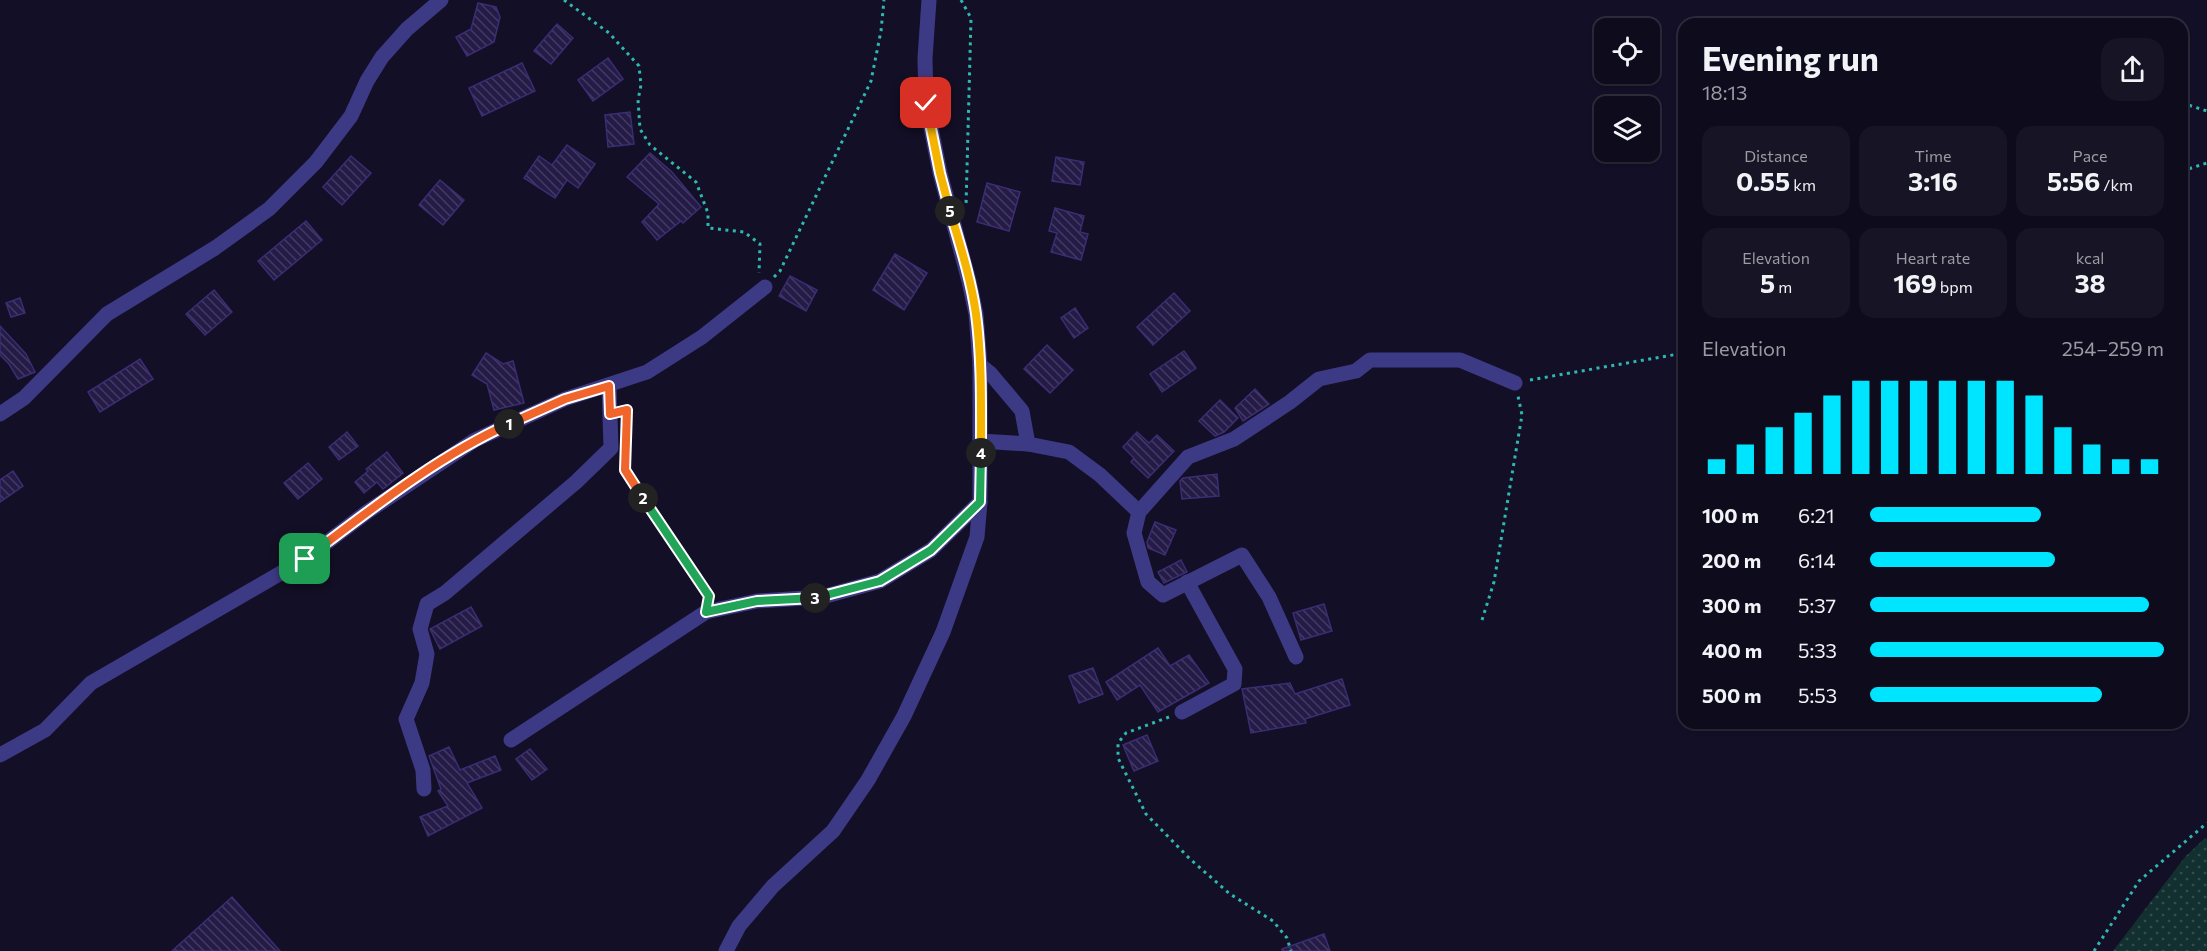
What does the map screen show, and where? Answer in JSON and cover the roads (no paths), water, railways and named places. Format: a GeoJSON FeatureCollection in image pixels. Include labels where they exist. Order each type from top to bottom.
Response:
{"type":"FeatureCollection","features":[{"type":"Feature","properties":{"kind":"street"},"geometry":{"type":"LineString","coordinates":[[726,951],[739,926],[773,886],[833,831],[878,762],[904,716],[943,632],[977,537],[980,502],[980,365],[976,314],[940,173],[926,103],[925,58],[929,0]]}},
{"type":"Feature","properties":{"kind":"street"},"geometry":{"type":"LineString","coordinates":[[0,414],[24,398],[107,314],[215,248],[269,209],[316,162],[351,117],[367,81],[382,57],[407,29],[440,1]]}},
{"type":"Feature","properties":{"kind":"street"},"geometry":{"type":"LineString","coordinates":[[0,755],[45,730],[91,683],[305,559],[367,512],[474,440],[565,399],[647,372],[702,337],[765,287]]}},
{"type":"Feature","properties":{"kind":"street"},"geometry":{"type":"LineString","coordinates":[[1296,657],[1269,597],[1242,555],[1163,595],[1148,582],[1134,532],[1139,512],[1188,457],[1234,439],[1290,402],[1319,379],[1356,371],[1370,360],[1460,360],[1515,383]]}},
{"type":"Feature","properties":{"kind":"street"},"geometry":{"type":"LineString","coordinates":[[980,365],[990,373],[1022,411],[1028,444]]}},
{"type":"Feature","properties":{"kind":"street"},"geometry":{"type":"LineString","coordinates":[[424,789],[423,770],[406,719],[422,683],[427,654],[420,629],[427,604],[445,593],[576,482],[611,448],[609,386]]}},
{"type":"Feature","properties":{"kind":"street"},"geometry":{"type":"LineString","coordinates":[[980,441],[1028,444],[1069,452],[1100,475],[1139,512]]}},
{"type":"Feature","properties":{"kind":"street"},"geometry":{"type":"LineString","coordinates":[[511,740],[706,612],[757,601],[822,597],[880,581],[931,550],[980,502]]}},
{"type":"Feature","properties":{"kind":"street"},"geometry":{"type":"LineString","coordinates":[[1182,712],[1234,684],[1235,669],[1187,582]]}}]}
